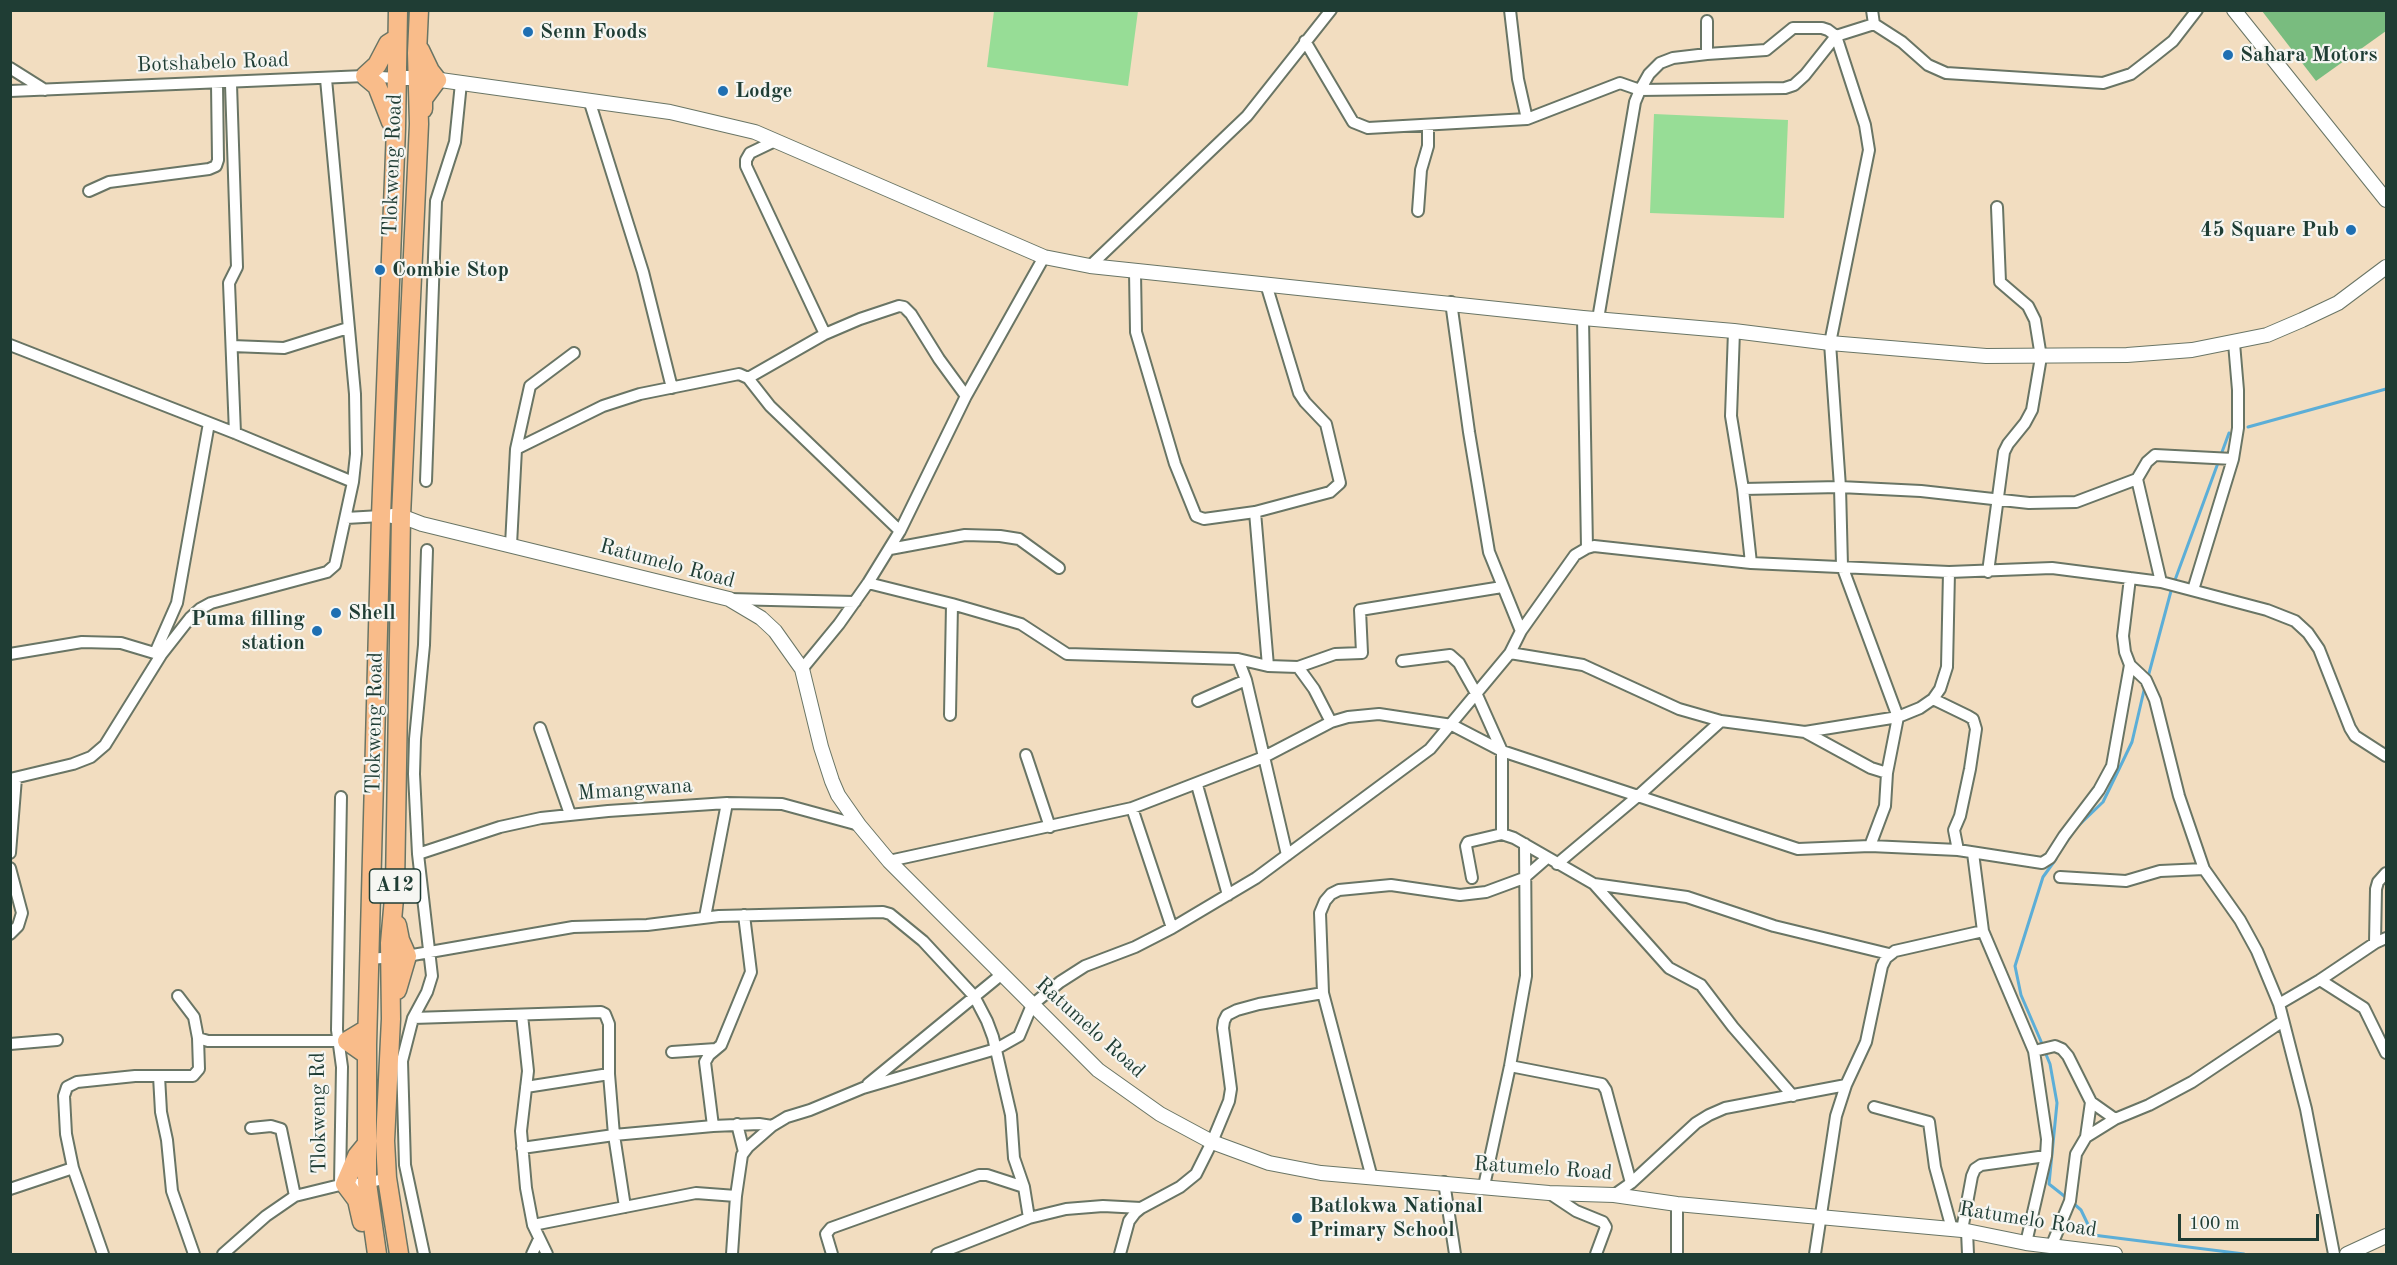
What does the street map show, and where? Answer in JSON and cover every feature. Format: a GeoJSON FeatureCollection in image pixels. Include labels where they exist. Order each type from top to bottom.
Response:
{"type":"FeatureCollection","features":[{"type":"Feature","properties":{"kind":"main road","name":"Tlokweng Road"},"geometry":{"type":"LineString","coordinates":[[376,1250],[367,1183],[367,1055],[381,516],[396,128],[398,10]]}},
{"type":"Feature","properties":{"kind":"main road","name":"Tlokweng Road"},"geometry":{"type":"LineString","coordinates":[[399,1254],[387,1178],[385,1141],[398,956],[395,887],[401,516],[419,124],[420,10]]}},
{"type":"Feature","properties":{"kind":"main road"},"geometry":{"type":"LineString","coordinates":[[419,33],[420,52],[437,80],[423,99],[423,113],[419,124]]}},
{"type":"Feature","properties":{"kind":"main road"},"geometry":{"type":"LineString","coordinates":[[396,39],[388,44],[377,65],[365,76],[377,86],[388,119],[396,128]]}},
{"type":"Feature","properties":{"kind":"main road"},"geometry":{"type":"LineString","coordinates":[[342,1041],[368,1029]]}},
{"type":"Feature","properties":{"kind":"main road"},"geometry":{"type":"LineString","coordinates":[[342,1041],[367,1055]]}},
{"type":"Feature","properties":{"kind":"main road"},"geometry":{"type":"LineString","coordinates":[[366,1145],[357,1155],[342,1184],[357,1200],[366,1232],[376,1250]]}},
{"type":"Feature","properties":{"kind":"street"},"geometry":{"type":"LineString","coordinates":[[1090,266],[1247,116],[1331,10]]}},
{"type":"Feature","properties":{"kind":"street"},"geometry":{"type":"LineString","coordinates":[[1510,10],[1518,79],[1527,119]]}},
{"type":"Feature","properties":{"kind":"street"},"geometry":{"type":"LineString","coordinates":[[1872,10],[1874,24],[1902,42],[1928,64],[1946,73],[2103,83],[2131,74],[2153,57],[2173,41],[2197,10]]}},
{"type":"Feature","properties":{"kind":"street"},"geometry":{"type":"LineString","coordinates":[[2234,10],[2386,200]]}},
{"type":"Feature","properties":{"kind":"street"},"geometry":{"type":"LineString","coordinates":[[1707,21],[1707,54]]}},
{"type":"Feature","properties":{"kind":"street"},"geometry":{"type":"LineString","coordinates":[[1305,41],[1348,114],[1358,125],[1368,128],[1527,119],[1620,83],[1640,90],[1785,88],[1794,85],[1805,75],[1836,36],[1874,24]]}},
{"type":"Feature","properties":{"kind":"street"},"geometry":{"type":"LineString","coordinates":[[1598,319],[1635,102],[1648,74],[1660,63],[1672,58],[1766,50],[1787,30],[1798,27],[1822,28],[1836,36],[1859,102],[1869,150],[1830,343],[1840,487],[1842,566],[1898,717],[1887,773],[1885,806],[1870,846]]}},
{"type":"Feature","properties":{"kind":"street"},"geometry":{"type":"LineString","coordinates":[[10,68],[45,90]]}},
{"type":"Feature","properties":{"kind":"street","name":"Botshabelo Road"},"geometry":{"type":"LineString","coordinates":[[10,91],[231,84],[365,76],[418,77],[590,103],[670,112],[755,132],[1044,257],[1090,266],[1451,302],[1583,318],[1734,331],[1830,343],[1986,356],[2041,357],[2192,350],[2234,343],[2267,334],[2337,303],[2386,267]]}},
{"type":"Feature","properties":{"kind":"street"},"geometry":{"type":"LineString","coordinates":[[158,654],[190,618],[205,605],[327,572],[335,565],[353,482],[356,454],[355,394],[326,79]]}},
{"type":"Feature","properties":{"kind":"street"},"geometry":{"type":"LineString","coordinates":[[426,481],[436,201],[455,142],[461,83]]}},
{"type":"Feature","properties":{"kind":"street"},"geometry":{"type":"LineString","coordinates":[[89,191],[110,182],[209,169],[216,166],[218,160],[218,84]]}},
{"type":"Feature","properties":{"kind":"street"},"geometry":{"type":"LineString","coordinates":[[231,84],[237,267],[229,283],[235,433]]}},
{"type":"Feature","properties":{"kind":"street"},"geometry":{"type":"LineString","coordinates":[[590,103],[643,272],[672,388]]}},
{"type":"Feature","properties":{"kind":"street"},"geometry":{"type":"LineString","coordinates":[[1418,210],[1421,170],[1428,146],[1428,126]]}},
{"type":"Feature","properties":{"kind":"street"},"geometry":{"type":"LineString","coordinates":[[775,141],[750,153],[746,166],[825,334]]}},
{"type":"Feature","properties":{"kind":"street"},"geometry":{"type":"LineString","coordinates":[[1988,572],[2004,452],[2032,410],[2041,357],[2035,320],[2028,306],[2000,282],[1997,207]]}},
{"type":"Feature","properties":{"kind":"street"},"geometry":{"type":"LineString","coordinates":[[802,669],[840,624],[890,549],[966,396],[1044,257]]}},
{"type":"Feature","properties":{"kind":"street"},"geometry":{"type":"LineString","coordinates":[[1135,272],[1136,332],[1175,464],[1196,516],[1204,519],[1255,512],[1330,492],[1337,488],[1341,480],[1326,424],[1299,393],[1266,284]]}},
{"type":"Feature","properties":{"kind":"street"},"geometry":{"type":"LineString","coordinates":[[1451,302],[1493,565],[1521,631]]}},
{"type":"Feature","properties":{"kind":"street"},"geometry":{"type":"LineString","coordinates":[[748,378],[825,334],[899,306],[904,307],[911,314],[939,359],[966,396]]}},
{"type":"Feature","properties":{"kind":"street"},"geometry":{"type":"LineString","coordinates":[[1583,318],[1587,548]]}},
{"type":"Feature","properties":{"kind":"street"},"geometry":{"type":"LineString","coordinates":[[232,346],[284,348],[348,328]]}},
{"type":"Feature","properties":{"kind":"street"},"geometry":{"type":"LineString","coordinates":[[1734,331],[1731,416],[1743,489],[1751,563]]}},
{"type":"Feature","properties":{"kind":"street"},"geometry":{"type":"LineString","coordinates":[[2193,590],[2238,409],[2234,343]]}},
{"type":"Feature","properties":{"kind":"street"},"geometry":{"type":"LineString","coordinates":[[10,345],[353,482]]}},
{"type":"Feature","properties":{"kind":"street"},"geometry":{"type":"LineString","coordinates":[[511,545],[516,449],[530,386],[574,353]]}},
{"type":"Feature","properties":{"kind":"street"},"geometry":{"type":"LineString","coordinates":[[516,449],[603,406],[640,394],[739,374],[748,378],[770,406],[900,531]]}},
{"type":"Feature","properties":{"kind":"street"},"geometry":{"type":"LineString","coordinates":[[10,853],[13,778],[73,764],[91,757],[105,745],[158,654],[177,603],[209,423]]}},
{"type":"Feature","properties":{"kind":"street"},"geometry":{"type":"LineString","coordinates":[[1743,489],[1840,487],[1921,491],[2029,502],[2076,502],[2137,479],[2147,462],[2155,455],[2226,459]]}},
{"type":"Feature","properties":{"kind":"street"},"geometry":{"type":"LineString","coordinates":[[2137,479],[2161,582]]}},
{"type":"Feature","properties":{"kind":"street"},"geometry":{"type":"LineString","coordinates":[[1255,512],[1268,666]]}},
{"type":"Feature","properties":{"kind":"street"},"geometry":{"type":"LineString","coordinates":[[346,518],[381,516]]}},
{"type":"Feature","properties":{"kind":"street","name":"Ratumelo Road"},"geometry":{"type":"LineString","coordinates":[[381,516],[401,516],[422,524],[729,599],[754,613],[775,632],[802,669],[821,747],[838,795],[889,861],[1098,1070],[1160,1114],[1212,1142],[1269,1163],[1321,1173],[1549,1193],[1614,1196],[1677,1204],[1960,1230],[2072,1252],[2115,1254]]}},
{"type":"Feature","properties":{"kind":"street"},"geometry":{"type":"LineString","coordinates":[[890,549],[965,535],[1000,536],[1019,539],[1059,568]]}},
{"type":"Feature","properties":{"kind":"street"},"geometry":{"type":"LineString","coordinates":[[732,1254],[739,1167],[744,1152],[772,1126],[787,1117],[863,1088],[996,1049],[1019,1036],[1032,1005],[1060,982],[1085,966],[1135,947],[1172,928],[1228,895],[1287,855],[1430,749],[1510,653],[1521,631],[1575,555],[1587,548],[1594,546],[1751,563],[1949,572],[2052,568],[2161,582],[2193,590],[2267,610],[2302,626],[2319,649],[2355,736],[2386,756]]}},
{"type":"Feature","properties":{"kind":"street"},"geometry":{"type":"LineString","coordinates":[[424,1254],[405,1165],[402,1061],[413,1018],[430,984],[430,951],[418,854],[414,783],[415,739],[424,645],[427,550]]}},
{"type":"Feature","properties":{"kind":"street"},"geometry":{"type":"LineString","coordinates":[[1510,653],[1583,665],[1679,709],[1721,721],[1805,732],[1898,717],[1920,708],[1933,699],[1940,689],[1947,667],[1949,572]]}},
{"type":"Feature","properties":{"kind":"street"},"geometry":{"type":"LineString","coordinates":[[889,861],[1132,808],[1197,785],[1264,757],[1331,722],[1348,717],[1379,714],[1452,725],[1502,751],[1798,849],[1870,846],[1958,850],[2039,863],[2050,858],[2099,790],[2112,766],[2130,665],[2123,636],[2130,578]]}},
{"type":"Feature","properties":{"kind":"street"},"geometry":{"type":"LineString","coordinates":[[868,584],[952,604],[1021,624],[1067,654],[1238,660],[1268,666],[1298,667],[1335,654],[1362,653],[1360,610],[1502,587]]}},
{"type":"Feature","properties":{"kind":"street"},"geometry":{"type":"LineString","coordinates":[[729,599],[855,602]]}},
{"type":"Feature","properties":{"kind":"street"},"geometry":{"type":"LineString","coordinates":[[950,715],[952,604]]}},
{"type":"Feature","properties":{"kind":"street"},"geometry":{"type":"LineString","coordinates":[[10,654],[82,642],[121,644],[158,654]]}},
{"type":"Feature","properties":{"kind":"street"},"geometry":{"type":"LineString","coordinates":[[1402,661],[1449,655],[1459,663],[1477,695],[1502,751],[1502,834]]}},
{"type":"Feature","properties":{"kind":"street"},"geometry":{"type":"LineString","coordinates":[[1238,660],[1246,680],[1287,855]]}},
{"type":"Feature","properties":{"kind":"street"},"geometry":{"type":"LineString","coordinates":[[2130,665],[2146,680],[2155,700],[2179,796],[2204,868],[2246,930],[2278,1004],[2306,1109],[2334,1254]]}},
{"type":"Feature","properties":{"kind":"street"},"geometry":{"type":"LineString","coordinates":[[1298,667],[1314,689],[1331,722]]}},
{"type":"Feature","properties":{"kind":"street"},"geometry":{"type":"LineString","coordinates":[[1198,701],[1246,680]]}},
{"type":"Feature","properties":{"kind":"street"},"geometry":{"type":"LineString","coordinates":[[1933,699],[1973,719],[1976,729],[1966,788],[1954,830],[1958,850]]}},
{"type":"Feature","properties":{"kind":"street"},"geometry":{"type":"LineString","coordinates":[[1372,1178],[1323,993],[1320,913],[1331,894],[1339,890],[1391,885],[1460,896],[1486,892],[1524,878],[1552,861],[1638,796],[1721,721]]}},
{"type":"Feature","properties":{"kind":"street"},"geometry":{"type":"LineString","coordinates":[[540,728],[570,814]]}},
{"type":"Feature","properties":{"kind":"street"},"geometry":{"type":"LineString","coordinates":[[1805,732],[1871,768],[1887,773]]}},
{"type":"Feature","properties":{"kind":"street"},"geometry":{"type":"LineString","coordinates":[[1026,755],[1050,826]]}},
{"type":"Feature","properties":{"kind":"street"},"geometry":{"type":"LineString","coordinates":[[1197,785],[1228,895]]}},
{"type":"Feature","properties":{"kind":"street","name":"Tlokweng Rd"},"geometry":{"type":"LineString","coordinates":[[341,797],[342,1184]]}},
{"type":"Feature","properties":{"kind":"street"},"geometry":{"type":"LineString","coordinates":[[705,917],[727,803]]}},
{"type":"Feature","properties":{"kind":"street","name":"Mmangwana"},"geometry":{"type":"LineString","coordinates":[[418,854],[484,831],[570,814],[727,803],[782,804],[859,825]]}},
{"type":"Feature","properties":{"kind":"street"},"geometry":{"type":"LineString","coordinates":[[1132,808],[1172,928]]}},
{"type":"Feature","properties":{"kind":"street"},"geometry":{"type":"LineString","coordinates":[[1472,878],[1466,846],[1468,842],[1502,834],[1525,844],[1594,884],[1669,968],[1701,985],[1733,1027],[1793,1096]]}},
{"type":"Feature","properties":{"kind":"street"},"geometry":{"type":"LineString","coordinates":[[1484,1186],[1510,1066],[1526,976],[1525,844]]}},
{"type":"Feature","properties":{"kind":"street"},"geometry":{"type":"LineString","coordinates":[[1973,853],[1983,931],[2034,1051],[2047,1140],[2046,1156],[2026,1244]]}},
{"type":"Feature","properties":{"kind":"street"},"geometry":{"type":"LineString","coordinates":[[10,868],[22,913],[18,926],[10,934]]}},
{"type":"Feature","properties":{"kind":"street"},"geometry":{"type":"LineString","coordinates":[[2060,877],[2126,881],[2160,871],[2204,868]]}},
{"type":"Feature","properties":{"kind":"street"},"geometry":{"type":"LineString","coordinates":[[2375,943],[2376,889],[2378,882],[2386,873]]}},
{"type":"Feature","properties":{"kind":"street"},"geometry":{"type":"LineString","coordinates":[[1594,884],[1687,897],[1774,926],[1889,954],[1983,931]]}},
{"type":"Feature","properties":{"kind":"street"},"geometry":{"type":"LineString","coordinates":[[369,959],[573,927],[639,926],[705,917],[744,915],[883,912],[890,914],[923,941],[974,996],[987,1021],[996,1049],[1013,1127],[1014,1158],[1024,1188],[1029,1218]]}},
{"type":"Feature","properties":{"kind":"street"},"geometry":{"type":"LineString","coordinates":[[712,1126],[705,1062],[709,1054],[717,1049],[724,1038],[751,972],[744,915]]}},
{"type":"Feature","properties":{"kind":"street"},"geometry":{"type":"LineString","coordinates":[[2278,1004],[2386,938]]}},
{"type":"Feature","properties":{"kind":"street"},"geometry":{"type":"LineString","coordinates":[[1815,1254],[1836,1116],[1846,1085],[1866,1042],[1882,966],[1889,954]]}},
{"type":"Feature","properties":{"kind":"street"},"geometry":{"type":"LineString","coordinates":[[863,1088],[1002,974]]}},
{"type":"Feature","properties":{"kind":"street"},"geometry":{"type":"LineString","coordinates":[[2320,980],[2364,1008],[2386,1053]]}},
{"type":"Feature","properties":{"kind":"street"},"geometry":{"type":"LineString","coordinates":[[1120,1254],[1129,1221],[1141,1208],[1180,1187],[1196,1174],[1212,1142],[1229,1101],[1231,1089],[1223,1028],[1227,1015],[1259,1004],[1323,993]]}},
{"type":"Feature","properties":{"kind":"street"},"geometry":{"type":"LineString","coordinates":[[103,1254],[73,1168],[66,1134],[64,1096],[67,1087],[77,1082],[135,1076],[190,1076],[198,1072],[198,1038],[194,1017],[178,996]]}},
{"type":"Feature","properties":{"kind":"street"},"geometry":{"type":"LineString","coordinates":[[413,1018],[601,1012],[605,1014],[609,1024],[609,1074],[614,1135],[625,1207]]}},
{"type":"Feature","properties":{"kind":"street"},"geometry":{"type":"LineString","coordinates":[[522,1015],[528,1071],[522,1113],[522,1148],[532,1225],[547,1254]]}},
{"type":"Feature","properties":{"kind":"street"},"geometry":{"type":"LineString","coordinates":[[2086,1137],[2115,1119],[2149,1105],[2192,1082],[2283,1021]]}},
{"type":"Feature","properties":{"kind":"street"},"geometry":{"type":"LineString","coordinates":[[198,1038],[222,1043],[342,1041]]}},
{"type":"Feature","properties":{"kind":"street"},"geometry":{"type":"LineString","coordinates":[[10,1044],[57,1040]]}},
{"type":"Feature","properties":{"kind":"street"},"geometry":{"type":"LineString","coordinates":[[2034,1051],[2055,1046],[2062,1049],[2068,1056],[2091,1102],[2115,1119]]}},
{"type":"Feature","properties":{"kind":"street"},"geometry":{"type":"LineString","coordinates":[[672,1052],[717,1049]]}},
{"type":"Feature","properties":{"kind":"street"},"geometry":{"type":"LineString","coordinates":[[1510,1066],[1602,1084],[1606,1090],[1630,1183]]}},
{"type":"Feature","properties":{"kind":"street"},"geometry":{"type":"LineString","coordinates":[[526,1087],[609,1074]]}},
{"type":"Feature","properties":{"kind":"street"},"geometry":{"type":"LineString","coordinates":[[159,1076],[171,1184],[194,1254]]}},
{"type":"Feature","properties":{"kind":"street"},"geometry":{"type":"LineString","coordinates":[[1614,1196],[1709,1115],[1725,1108],[1846,1085]]}},
{"type":"Feature","properties":{"kind":"street"},"geometry":{"type":"LineString","coordinates":[[2051,1247],[2070,1201],[2076,1154],[2086,1137],[2091,1102]]}},
{"type":"Feature","properties":{"kind":"street"},"geometry":{"type":"LineString","coordinates":[[1874,1107],[1929,1122],[1935,1167],[1968,1254]]}},
{"type":"Feature","properties":{"kind":"street"},"geometry":{"type":"LineString","coordinates":[[522,1148],[614,1135],[712,1126],[759,1124],[772,1126]]}},
{"type":"Feature","properties":{"kind":"street"},"geometry":{"type":"LineString","coordinates":[[737,1125],[744,1152]]}},
{"type":"Feature","properties":{"kind":"street"},"geometry":{"type":"LineString","coordinates":[[251,1128],[271,1126],[281,1129],[295,1196]]}},
{"type":"Feature","properties":{"kind":"street"},"geometry":{"type":"LineString","coordinates":[[1960,1230],[1975,1169],[1981,1165],[2046,1156]]}},
{"type":"Feature","properties":{"kind":"street"},"geometry":{"type":"LineString","coordinates":[[10,1189],[73,1168]]}},
{"type":"Feature","properties":{"kind":"street"},"geometry":{"type":"LineString","coordinates":[[832,1254],[826,1234],[831,1228],[979,1175],[987,1175],[1024,1188]]}},
{"type":"Feature","properties":{"kind":"street"},"geometry":{"type":"LineString","coordinates":[[223,1254],[266,1216],[295,1196],[342,1184],[367,1183],[387,1178]]}},
{"type":"Feature","properties":{"kind":"street"},"geometry":{"type":"LineString","coordinates":[[1444,1182],[1455,1254]]}},
{"type":"Feature","properties":{"kind":"street"},"geometry":{"type":"LineString","coordinates":[[532,1225],[696,1193],[736,1196]]}},
{"type":"Feature","properties":{"kind":"street"},"geometry":{"type":"LineString","coordinates":[[1549,1193],[1566,1206],[1603,1221],[1606,1227],[1596,1254]]}},
{"type":"Feature","properties":{"kind":"street"},"geometry":{"type":"LineString","coordinates":[[1677,1204],[1677,1254]]}},
{"type":"Feature","properties":{"kind":"street"},"geometry":{"type":"LineString","coordinates":[[937,1254],[1029,1218],[1066,1209],[1103,1206],[1141,1208]]}},
{"type":"Feature","properties":{"kind":"street"},"geometry":{"type":"LineString","coordinates":[[2347,1254],[2386,1236]]}},
{"type":"Feature","properties":{"kind":"street"},"geometry":{"type":"LineString","coordinates":[[532,1254],[539,1239]]}},
{"type":"Feature","properties":{"kind":"green space"},"geometry":{"type":"Polygon","coordinates":[[[994,11],[1138,11],[1128,86],[987,67],[994,11]]]}},
{"type":"Feature","properties":{"kind":"green space"},"geometry":{"type":"Polygon","coordinates":[[[2262,11],[2386,11],[2386,31],[2316,81],[2262,11]]]}},
{"type":"Feature","properties":{"kind":"green space"},"geometry":{"type":"Polygon","coordinates":[[[1654,114],[1788,120],[1784,218],[1650,213],[1654,114]]]}},
{"type":"Feature","properties":{"kind":"waterway"},"geometry":{"type":"LineString","coordinates":[[2248,427],[2386,389]]}},
{"type":"Feature","properties":{"kind":"waterway"},"geometry":{"type":"LineString","coordinates":[[2175,580],[2229,433]]}},
{"type":"Feature","properties":{"kind":"waterway"},"geometry":{"type":"LineString","coordinates":[[2148,677],[2171,591]]}},
{"type":"Feature","properties":{"kind":"waterway"},"geometry":{"type":"LineString","coordinates":[[2078,826],[2103,802],[2132,742],[2145,686]]}},
{"type":"Feature","properties":{"kind":"waterway"},"geometry":{"type":"LineString","coordinates":[[2059,853],[2072,834]]}},
{"type":"Feature","properties":{"kind":"waterway"},"geometry":{"type":"LineString","coordinates":[[2043,1046],[2021,995],[2015,966],[2043,877],[2056,859]]}},
{"type":"Feature","properties":{"kind":"waterway"},"geometry":{"type":"LineString","coordinates":[[2045,1052],[2050,1064],[2057,1103],[2049,1184],[2068,1199]]}},
{"type":"Feature","properties":{"kind":"waterway"},"geometry":{"type":"LineString","coordinates":[[2073,1203],[2081,1210],[2093,1235],[2244,1254]]}},
{"type":"Feature","properties":{"kind":"place","name":"Senn Foods"},"geometry":{"type":"Point","coordinates":[528,32]}},
{"type":"Feature","properties":{"kind":"place","name":"Sahara Motors"},"geometry":{"type":"Point","coordinates":[2228,55]}},
{"type":"Feature","properties":{"kind":"place","name":"Lodge"},"geometry":{"type":"Point","coordinates":[723,91]}},
{"type":"Feature","properties":{"kind":"place","name":"45 Square Pub"},"geometry":{"type":"Point","coordinates":[2351,230]}},
{"type":"Feature","properties":{"kind":"place","name":"Combie Stop"},"geometry":{"type":"Point","coordinates":[380,270]}},
{"type":"Feature","properties":{"kind":"place","name":"Shell"},"geometry":{"type":"Point","coordinates":[336,613]}},
{"type":"Feature","properties":{"kind":"place","name":"Puma filling station"},"geometry":{"type":"Point","coordinates":[317,631]}},
{"type":"Feature","properties":{"kind":"place","name":"Batlokwa National Primary School"},"geometry":{"type":"Point","coordinates":[1297,1218]}}]}
